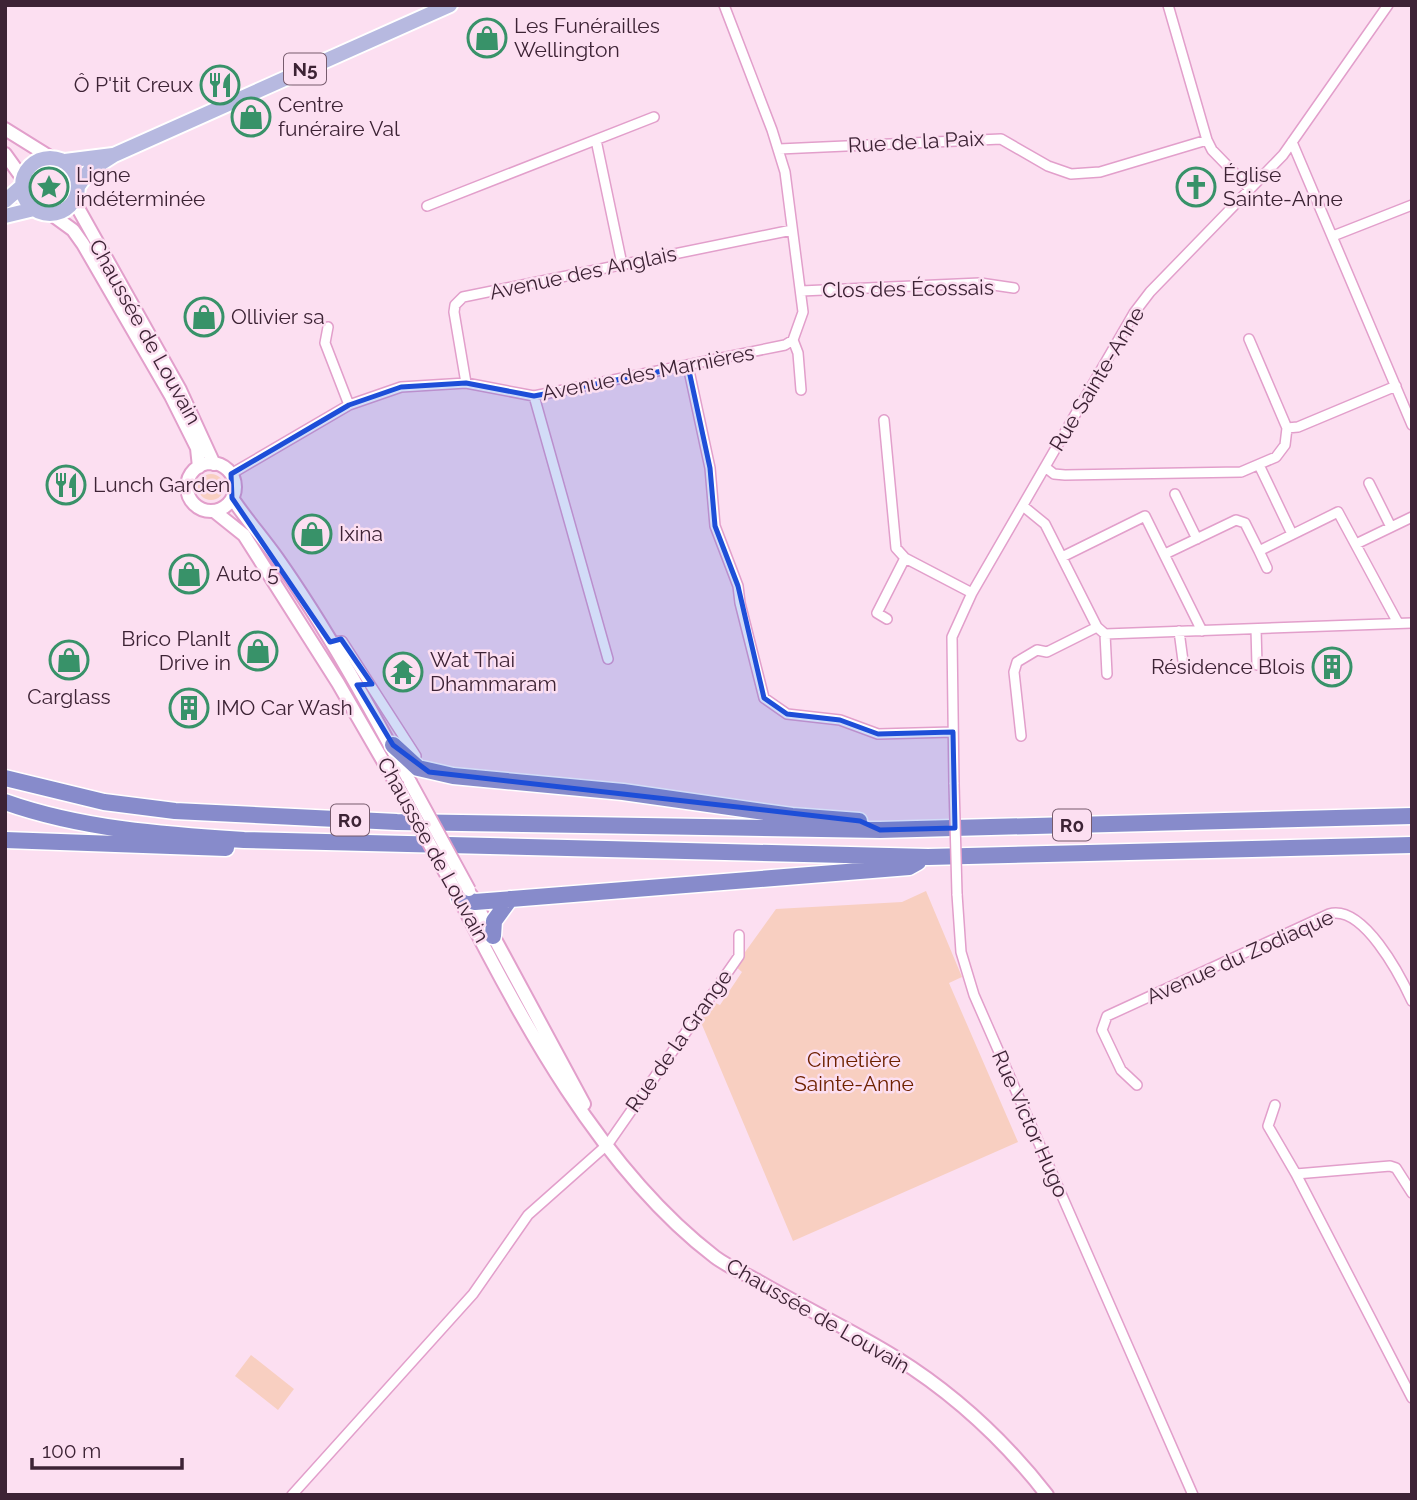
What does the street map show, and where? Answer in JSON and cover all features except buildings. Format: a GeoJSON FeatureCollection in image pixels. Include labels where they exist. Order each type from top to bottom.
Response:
{"type":"FeatureCollection","features":[{"type":"Feature","properties":{"kind":"highway"},"geometry":{"type":"LineString","coordinates":[[393,745],[418,768],[453,776],[623,792],[792,816],[860,821],[880,830]]}},
{"type":"Feature","properties":{"kind":"highway","name":"R0"},"geometry":{"type":"LineString","coordinates":[[5,778],[104,802],[229,815],[698,829],[880,830],[1412,816]]}},
{"type":"Feature","properties":{"kind":"highway","name":"R0"},"geometry":{"type":"LineString","coordinates":[[5,802],[94,825],[243,841],[928,857],[1412,845]]}},
{"type":"Feature","properties":{"kind":"highway"},"geometry":{"type":"LineString","coordinates":[[5,840],[223,849],[243,841]]}},
{"type":"Feature","properties":{"kind":"highway"},"geometry":{"type":"LineString","coordinates":[[464,895],[510,899],[909,867],[928,857]]}},
{"type":"Feature","properties":{"kind":"highway"},"geometry":{"type":"LineString","coordinates":[[494,936],[496,918],[510,899]]}},
{"type":"Feature","properties":{"kind":"main road","name":"N5"},"geometry":{"type":"LineString","coordinates":[[74,201],[79,185],[89,172],[114,155],[450,5]]}},
{"type":"Feature","properties":{"kind":"main road"},"geometry":{"type":"LineString","coordinates":[[5,129],[72,167],[79,185]]}},
{"type":"Feature","properties":{"kind":"main road"},"geometry":{"type":"LineString","coordinates":[[5,154],[22,183],[27,203],[34,209],[51,214],[60,213],[74,201]]}},
{"type":"Feature","properties":{"kind":"main road","name":"N5"},"geometry":{"type":"LineString","coordinates":[[57,159],[114,155]]}},
{"type":"Feature","properties":{"kind":"main road"},"geometry":{"type":"LineString","coordinates":[[5,201],[22,183],[31,165],[57,159]]}},
{"type":"Feature","properties":{"kind":"main road","name":"Chaussée de Louvain"},"geometry":{"type":"LineString","coordinates":[[74,201],[186,401],[214,464]]}},
{"type":"Feature","properties":{"kind":"main road"},"geometry":{"type":"LineString","coordinates":[[5,216],[34,209]]}},
{"type":"Feature","properties":{"kind":"main road","name":"Chaussée de Louvain"},"geometry":{"type":"LineString","coordinates":[[51,214],[65,222],[83,244],[171,396],[197,447],[199,467]]}},
{"type":"Feature","properties":{"kind":"main road"},"geometry":{"type":"LineString","coordinates":[[214,464],[231,474],[234,490],[232,498],[215,511],[201,509],[188,495],[188,481],[199,467],[214,464]]}},
{"type":"Feature","properties":{"kind":"main road","name":"Chaussée de Louvain"},"geometry":{"type":"LineString","coordinates":[[232,498],[276,557],[357,685],[393,745],[403,783]]}},
{"type":"Feature","properties":{"kind":"main road","name":"Chaussée de Louvain"},"geometry":{"type":"LineString","coordinates":[[215,511],[242,532],[403,783],[563,1086],[608,1144],[674,1220],[716,1258],[895,1356],[944,1391],[988,1429],[1047,1495]]}},
{"type":"Feature","properties":{"kind":"main road","name":"Chaussée de Louvain"},"geometry":{"type":"LineString","coordinates":[[268,572],[282,583],[299,610],[305,613],[309,608]]}},
{"type":"Feature","properties":{"kind":"main road","name":"Chaussée de Louvain"},"geometry":{"type":"LineString","coordinates":[[464,895],[494,936],[597,1129]]}},
{"type":"Feature","properties":{"kind":"street"},"geometry":{"type":"LineString","coordinates":[[724,5],[779,149],[801,291],[801,323],[793,340],[798,353],[801,390]]}},
{"type":"Feature","properties":{"kind":"street"},"geometry":{"type":"LineString","coordinates":[[1168,5],[1207,140],[1212,150],[1250,189]]}},
{"type":"Feature","properties":{"kind":"street","name":"Rue Sainte-Anne"},"geometry":{"type":"LineString","coordinates":[[953,732],[952,637],[971,593],[1134,313],[1292,142],[1388,5]]}},
{"type":"Feature","properties":{"kind":"street"},"geometry":{"type":"LineString","coordinates":[[426,206],[654,117]]}},
{"type":"Feature","properties":{"kind":"street","name":"Rue de la Paix"},"geometry":{"type":"LineString","coordinates":[[779,149],[1001,139],[1048,166],[1071,174],[1100,172],[1207,140]]}},
{"type":"Feature","properties":{"kind":"street"},"geometry":{"type":"LineString","coordinates":[[596,140],[622,264]]}},
{"type":"Feature","properties":{"kind":"street"},"geometry":{"type":"LineString","coordinates":[[1292,142],[1412,425]]}},
{"type":"Feature","properties":{"kind":"street"},"geometry":{"type":"LineString","coordinates":[[1333,236],[1412,205]]}},
{"type":"Feature","properties":{"kind":"street","name":"Avenue des Anglais"},"geometry":{"type":"LineString","coordinates":[[466,383],[454,312],[458,300],[792,230]]}},
{"type":"Feature","properties":{"kind":"street","name":"Clos des Écossais"},"geometry":{"type":"LineString","coordinates":[[801,291],[980,284],[1014,288]]}},
{"type":"Feature","properties":{"kind":"street"},"geometry":{"type":"LineString","coordinates":[[328,327],[325,343],[349,405]]}},
{"type":"Feature","properties":{"kind":"street"},"geometry":{"type":"LineString","coordinates":[[1045,467],[1054,474],[1135,475],[1241,471],[1259,465],[1282,452],[1287,428],[1249,339]]}},
{"type":"Feature","properties":{"kind":"street","name":"Avenue des Marnières"},"geometry":{"type":"LineString","coordinates":[[231,474],[349,405],[410,385],[466,383],[534,396],[688,366],[785,345],[793,340]]}},
{"type":"Feature","properties":{"kind":"street"},"geometry":{"type":"LineString","coordinates":[[688,366],[710,468],[715,526],[738,586],[764,698],[787,714],[840,720],[878,734],[953,732]]}},
{"type":"Feature","properties":{"kind":"street"},"geometry":{"type":"LineString","coordinates":[[1287,428],[1298,427],[1395,386]]}},
{"type":"Feature","properties":{"kind":"street"},"geometry":{"type":"LineString","coordinates":[[1400,397],[1412,391]]}},
{"type":"Feature","properties":{"kind":"street"},"geometry":{"type":"LineString","coordinates":[[534,396],[608,659]]}},
{"type":"Feature","properties":{"kind":"street"},"geometry":{"type":"LineString","coordinates":[[884,420],[896,548],[905,558],[971,593]]}},
{"type":"Feature","properties":{"kind":"street"},"geometry":{"type":"LineString","coordinates":[[1259,465],[1292,534]]}},
{"type":"Feature","properties":{"kind":"street"},"geometry":{"type":"LineString","coordinates":[[1369,483],[1391,527]]}},
{"type":"Feature","properties":{"kind":"street"},"geometry":{"type":"LineString","coordinates":[[1175,494],[1197,539]]}},
{"type":"Feature","properties":{"kind":"street"},"geometry":{"type":"LineString","coordinates":[[1023,506],[1040,516],[1097,627],[1105,634],[1412,622]]}},
{"type":"Feature","properties":{"kind":"street"},"geometry":{"type":"LineString","coordinates":[[1259,551],[1338,512],[1398,623]]}},
{"type":"Feature","properties":{"kind":"street"},"geometry":{"type":"LineString","coordinates":[[1062,557],[1145,516],[1202,631]]}},
{"type":"Feature","properties":{"kind":"street"},"geometry":{"type":"LineString","coordinates":[[1356,544],[1412,517]]}},
{"type":"Feature","properties":{"kind":"street"},"geometry":{"type":"LineString","coordinates":[[1165,554],[1241,520],[1267,568]]}},
{"type":"Feature","properties":{"kind":"street"},"geometry":{"type":"LineString","coordinates":[[887,619],[877,613],[905,558]]}},
{"type":"Feature","properties":{"kind":"street"},"geometry":{"type":"LineString","coordinates":[[1021,736],[1014,672],[1017,662],[1037,650],[1047,652],[1097,627]]}},
{"type":"Feature","properties":{"kind":"street"},"geometry":{"type":"LineString","coordinates":[[1256,629],[1258,664]]}},
{"type":"Feature","properties":{"kind":"street"},"geometry":{"type":"LineString","coordinates":[[1179,631],[1183,661]]}},
{"type":"Feature","properties":{"kind":"street"},"geometry":{"type":"LineString","coordinates":[[1105,634],[1107,674]]}},
{"type":"Feature","properties":{"kind":"street"},"geometry":{"type":"LineString","coordinates":[[330,642],[342,642],[372,684],[416,756]]}},
{"type":"Feature","properties":{"kind":"street"},"geometry":{"type":"LineString","coordinates":[[338,683],[372,684]]}},
{"type":"Feature","properties":{"kind":"street","name":"Rue Victor Hugo"},"geometry":{"type":"LineString","coordinates":[[953,732],[961,952],[974,995],[1193,1495]]}},
{"type":"Feature","properties":{"kind":"street","name":"Avenue du Zodiaque"},"geometry":{"type":"LineString","coordinates":[[1137,1085],[1121,1070],[1102,1030],[1107,1016],[1338,911],[1347,914],[1388,953],[1412,1001]]}},
{"type":"Feature","properties":{"kind":"street","name":"Rue de la Grange"},"geometry":{"type":"LineString","coordinates":[[292,1495],[473,1294],[528,1215],[608,1144],[738,956],[739,935]]}},
{"type":"Feature","properties":{"kind":"street"},"geometry":{"type":"LineString","coordinates":[[1275,1105],[1268,1126],[1296,1174],[1412,1398]]}},
{"type":"Feature","properties":{"kind":"street"},"geometry":{"type":"LineString","coordinates":[[1296,1174],[1391,1166],[1396,1168],[1412,1194]]}},
{"type":"Feature","properties":{"kind":"highlighted area"},"geometry":{"type":"Polygon","coordinates":[[[688,366],[710,468],[715,526],[738,586],[764,698],[787,714],[840,720],[878,734],[953,732],[955,828],[880,830],[860,821],[429,772],[393,745],[357,685],[372,684],[341,639],[330,642],[244,517],[232,498],[231,474],[349,405],[401,387],[466,383],[534,396],[688,366]]]}},
{"type":"Feature","properties":{"kind":"green space"},"geometry":{"type":"Polygon","coordinates":[[[51,169],[62,174],[67,185],[62,196],[51,201],[40,196],[35,185],[40,174],[51,169]]]}},
{"type":"Feature","properties":{"kind":"green space"},"geometry":{"type":"Polygon","coordinates":[[[211,474],[220,478],[224,487],[220,496],[211,500],[202,496],[198,487],[202,478],[211,474]]]}},
{"type":"Feature","properties":{"kind":"green space","name":"Cimetière Sainte-Anne"},"geometry":{"type":"Polygon","coordinates":[[[926,891],[962,977],[949,983],[1018,1142],[793,1241],[700,1020],[713,1002],[720,1005],[742,972],[735,966],[776,909],[902,902],[926,891]]]}},
{"type":"Feature","properties":{"kind":"green space"},"geometry":{"type":"Polygon","coordinates":[[[251,1355],[294,1389],[278,1410],[235,1376],[251,1355]]]}},
{"type":"Feature","properties":{"kind":"place","name":"Les Funérailles Wellington"},"geometry":{"type":"Point","coordinates":[487,38]}},
{"type":"Feature","properties":{"kind":"place","name":"Ô P'tit Creux"},"geometry":{"type":"Point","coordinates":[220,85]}},
{"type":"Feature","properties":{"kind":"place","name":"Centre funéraire Val"},"geometry":{"type":"Point","coordinates":[251,117]}},
{"type":"Feature","properties":{"kind":"place","name":"Ligne indéterminée"},"geometry":{"type":"Point","coordinates":[49,187]}},
{"type":"Feature","properties":{"kind":"place","name":"Église Sainte-Anne"},"geometry":{"type":"Point","coordinates":[1196,187]}},
{"type":"Feature","properties":{"kind":"place","name":"Ollivier sa"},"geometry":{"type":"Point","coordinates":[204,317]}},
{"type":"Feature","properties":{"kind":"place","name":"Lunch Garden"},"geometry":{"type":"Point","coordinates":[66,485]}},
{"type":"Feature","properties":{"kind":"place","name":"Ixina"},"geometry":{"type":"Point","coordinates":[312,534]}},
{"type":"Feature","properties":{"kind":"place","name":"Auto 5"},"geometry":{"type":"Point","coordinates":[189,574]}},
{"type":"Feature","properties":{"kind":"place","name":"Brico PlanIt Drive in"},"geometry":{"type":"Point","coordinates":[258,651]}},
{"type":"Feature","properties":{"kind":"place","name":"Carglass"},"geometry":{"type":"Point","coordinates":[69,660]}},
{"type":"Feature","properties":{"kind":"place","name":"Résidence Blois"},"geometry":{"type":"Point","coordinates":[1332,667]}},
{"type":"Feature","properties":{"kind":"place","name":"Wat Thai Dhammaram"},"geometry":{"type":"Point","coordinates":[403,672]}},
{"type":"Feature","properties":{"kind":"place","name":"IMO Car Wash"},"geometry":{"type":"Point","coordinates":[189,708]}}]}
